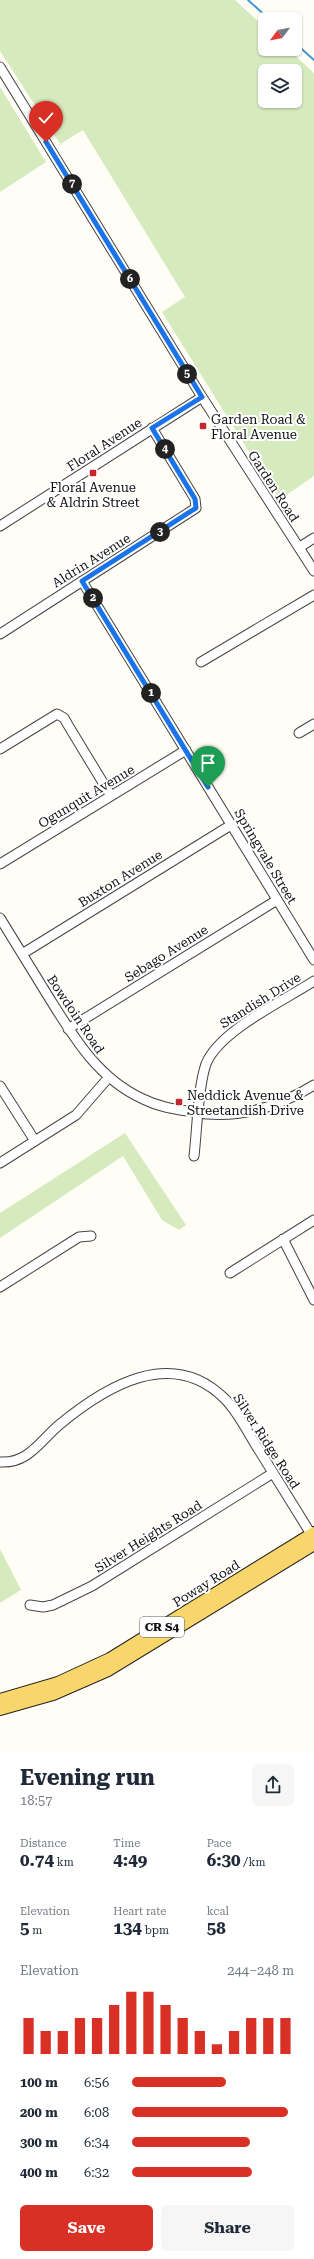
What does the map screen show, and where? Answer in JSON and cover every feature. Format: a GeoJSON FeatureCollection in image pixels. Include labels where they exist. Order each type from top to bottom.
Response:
{"type":"FeatureCollection","features":[{"type":"Feature","properties":{"kind":"main road","name":"Poway Road"},"geometry":{"type":"LineString","coordinates":[[0,1700],[58,1683],[97,1666],[313,1538]]}},
{"type":"Feature","properties":{"kind":"main road","name":"Poway Road"},"geometry":{"type":"LineString","coordinates":[[0,1709],[53,1694],[108,1670],[313,1538]]}},
{"type":"Feature","properties":{"kind":"street","name":"Garden Road"},"geometry":{"type":"LineString","coordinates":[[0,67],[202,397],[264,496],[300,547],[314,571]]}},
{"type":"Feature","properties":{"kind":"street","name":"Floral Avenue"},"geometry":{"type":"LineString","coordinates":[[0,526],[202,397]]}},
{"type":"Feature","properties":{"kind":"street","name":"Aldrin Avenue"},"geometry":{"type":"LineString","coordinates":[[0,634],[196,508],[195,499],[152,428]]}},
{"type":"Feature","properties":{"kind":"street"},"geometry":{"type":"LineString","coordinates":[[300,547],[314,538]]}},
{"type":"Feature","properties":{"kind":"street","name":"Springvale Street"},"geometry":{"type":"LineString","coordinates":[[82,581],[314,960]]}},
{"type":"Feature","properties":{"kind":"street"},"geometry":{"type":"LineString","coordinates":[[201,662],[314,595]]}},
{"type":"Feature","properties":{"kind":"street"},"geometry":{"type":"LineString","coordinates":[[0,749],[57,714],[68,724],[111,796]]}},
{"type":"Feature","properties":{"kind":"street"},"geometry":{"type":"LineString","coordinates":[[299,733],[314,724]]}},
{"type":"Feature","properties":{"kind":"street","name":"Ogunquit Avenue"},"geometry":{"type":"LineString","coordinates":[[0,864],[186,750]]}},
{"type":"Feature","properties":{"kind":"street","name":"Buxton Avenue"},"geometry":{"type":"LineString","coordinates":[[22,954],[231,825]]}},
{"type":"Feature","properties":{"kind":"street","name":"Sebago Avenue"},"geometry":{"type":"LineString","coordinates":[[68,1029],[277,900]]}},
{"type":"Feature","properties":{"kind":"street","name":"Bowdoin Road"},"geometry":{"type":"LineString","coordinates":[[0,918],[68,1029],[90,1060],[109,1077],[132,1093],[151,1103],[199,1113],[222,1115],[259,1110],[286,1101],[314,1085]]}},
{"type":"Feature","properties":{"kind":"street","name":"Standish Drive"},"geometry":{"type":"LineString","coordinates":[[194,1156],[203,1075],[212,1051],[227,1035],[314,982]]}},
{"type":"Feature","properties":{"kind":"street"},"geometry":{"type":"LineString","coordinates":[[0,1163],[76,1115],[109,1077]]}},
{"type":"Feature","properties":{"kind":"street"},"geometry":{"type":"LineString","coordinates":[[0,1086],[35,1141]]}},
{"type":"Feature","properties":{"kind":"street"},"geometry":{"type":"LineString","coordinates":[[230,1272],[314,1220]]}},
{"type":"Feature","properties":{"kind":"street"},"geometry":{"type":"LineString","coordinates":[[0,1287],[78,1237],[91,1236]]}},
{"type":"Feature","properties":{"kind":"street"},"geometry":{"type":"LineString","coordinates":[[284,1239],[314,1300]]}},
{"type":"Feature","properties":{"kind":"street","name":"Silver Ridge Road"},"geometry":{"type":"LineString","coordinates":[[0,1462],[16,1461],[28,1455],[71,1416],[126,1382],[142,1376],[166,1373],[197,1380],[221,1396],[230,1405],[313,1538]]}},
{"type":"Feature","properties":{"kind":"street","name":"Silver Heights Road"},"geometry":{"type":"LineString","coordinates":[[30,1604],[43,1607],[53,1605],[92,1586],[273,1473]]}},
{"type":"Feature","properties":{"kind":"green space"},"geometry":{"type":"Polygon","coordinates":[[[0,0],[235,0],[258,21],[258,56],[296,56],[314,73],[314,476],[279,500],[162,312],[185,297],[83,130],[60,144],[0,51],[0,0]]]}},
{"type":"Feature","properties":{"kind":"green space"},"geometry":{"type":"Polygon","coordinates":[[[0,87],[46,162],[0,192],[0,87]]]}},
{"type":"Feature","properties":{"kind":"green space"},"geometry":{"type":"Polygon","coordinates":[[[125,1133],[186,1225],[179,1230],[162,1220],[123,1156],[0,1238],[0,1213],[125,1133]]]}},
{"type":"Feature","properties":{"kind":"green space"},"geometry":{"type":"Polygon","coordinates":[[[0,1549],[21,1590],[0,1603],[0,1549]]]}},
{"type":"Feature","properties":{"kind":"waterway"},"geometry":{"type":"LineString","coordinates":[[248,0],[261,12]]}},
{"type":"Feature","properties":{"kind":"waterway"},"geometry":{"type":"LineString","coordinates":[[302,49],[314,60]]}},
{"type":"Feature","properties":{"kind":"place","name":"Garden Road & Floral Avenue"},"geometry":{"type":"Point","coordinates":[203,426]}},
{"type":"Feature","properties":{"kind":"place","name":"Floral Avenue & Aldrin Street"},"geometry":{"type":"Point","coordinates":[93,473]}},
{"type":"Feature","properties":{"kind":"place","name":"Neddick Avenue & Streetandish Drive"},"geometry":{"type":"Point","coordinates":[179,1102]}},
{"type":"Feature","properties":{"kind":"route"},"geometry":{"type":"LineString","coordinates":[[46,142],[202,397],[152,428],[195,499],[196,508],[186,516],[82,581],[208,787]]}}]}
